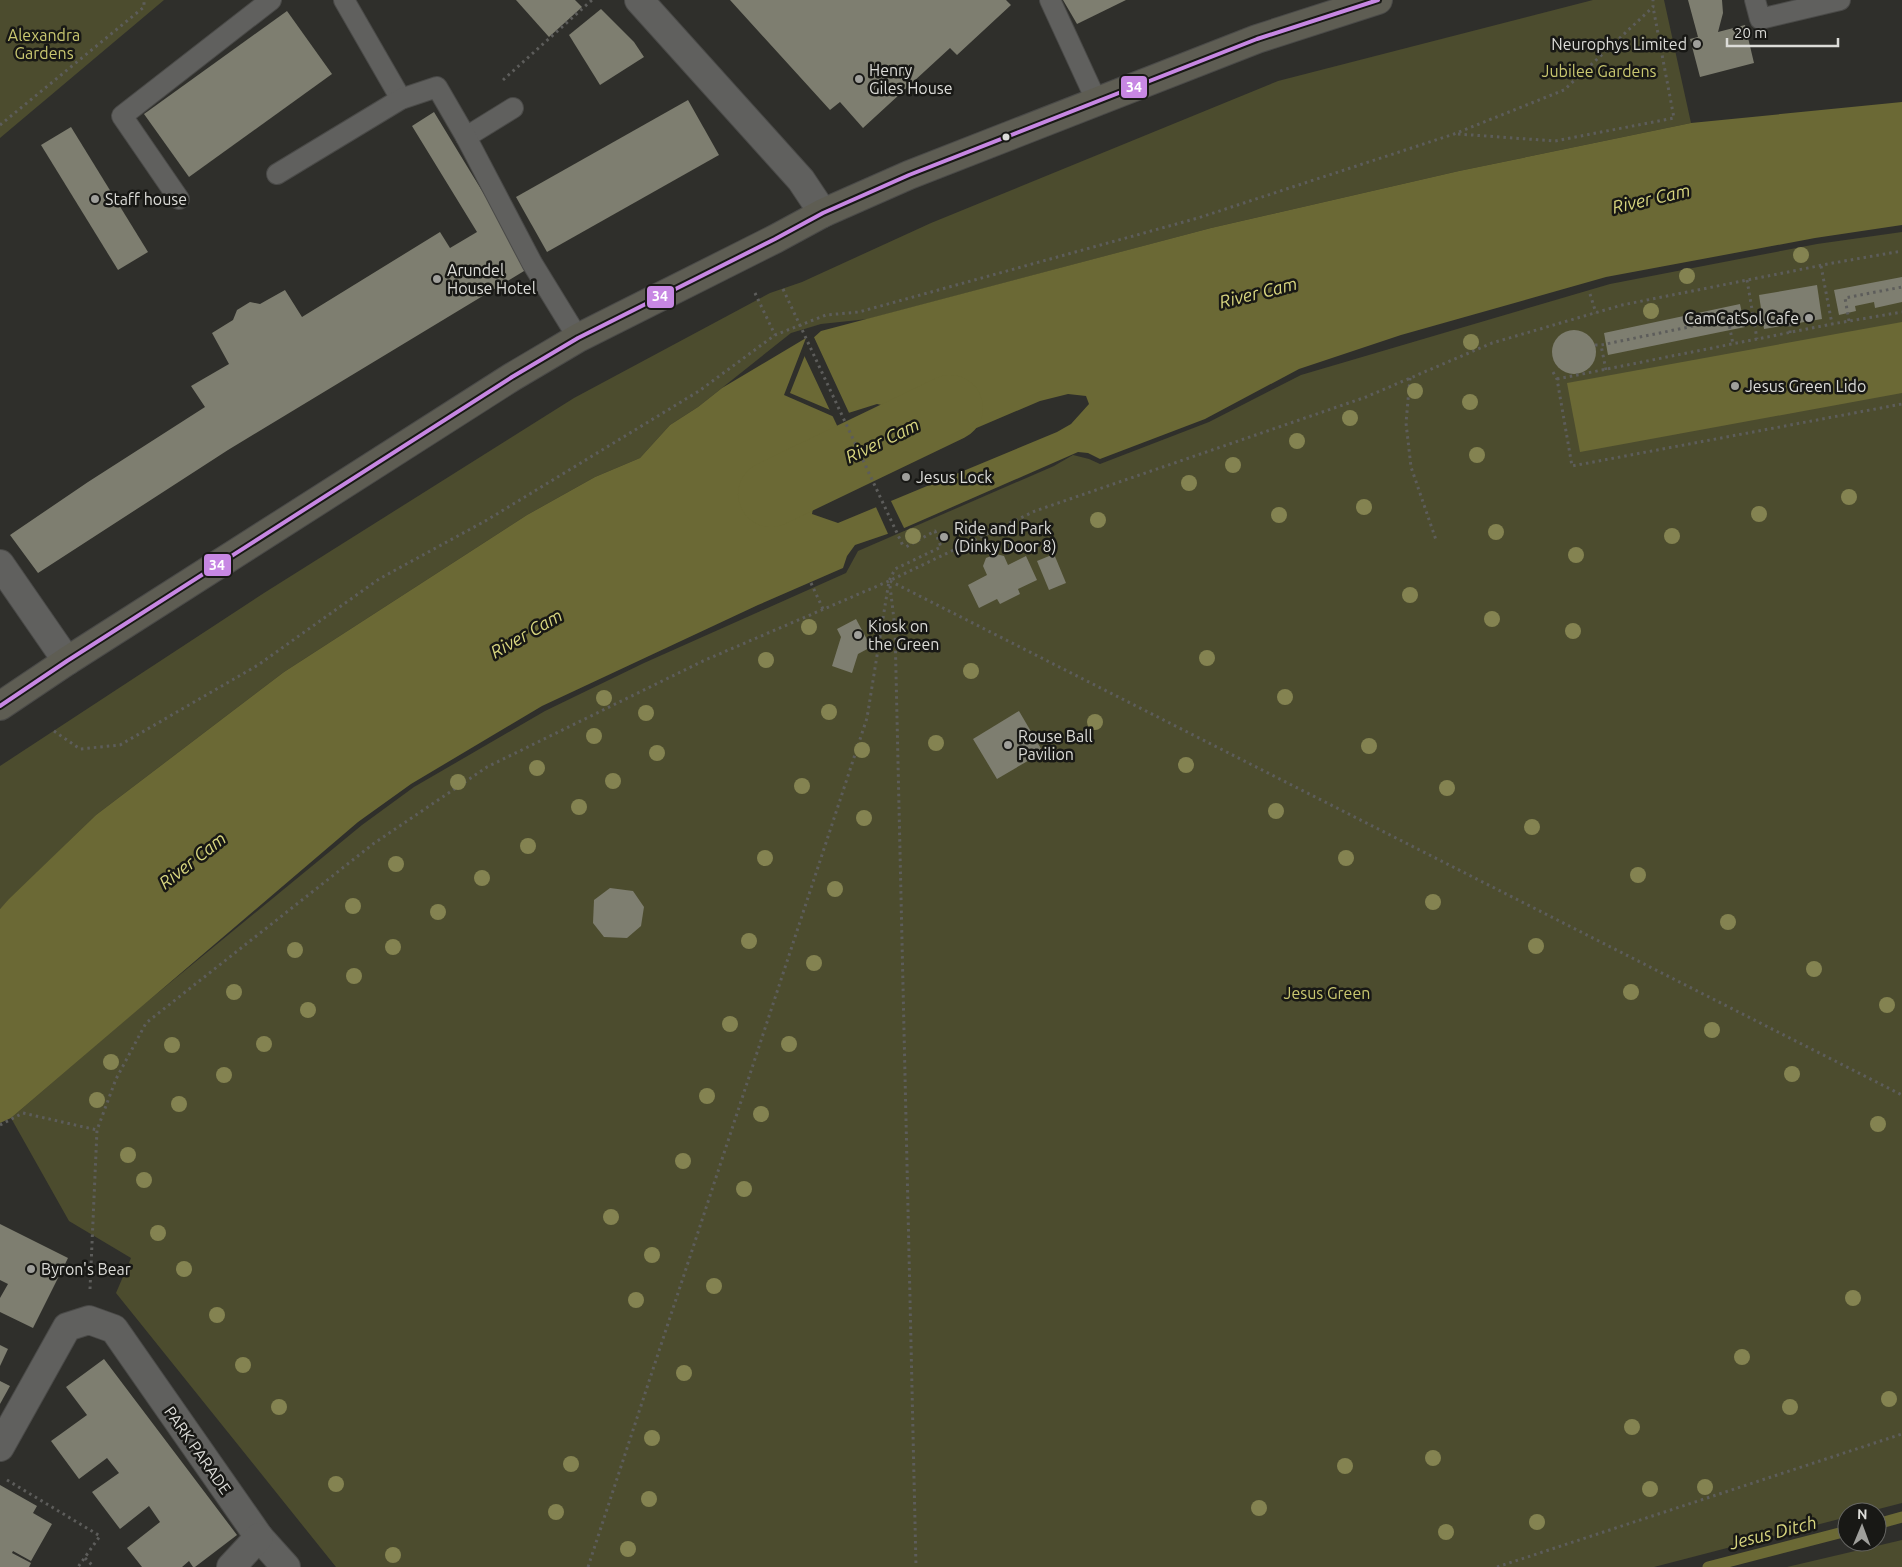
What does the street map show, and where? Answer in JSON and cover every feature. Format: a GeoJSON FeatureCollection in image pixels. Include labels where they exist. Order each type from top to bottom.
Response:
{"type":"FeatureCollection","features":[{"type":"Feature","properties":{"kind":"main road"},"geometry":{"type":"LineString","coordinates":[[0,706],[66,661],[503,382],[578,338],[823,213],[909,175],[1257,39],[1378,0]]}},
{"type":"Feature","properties":{"kind":"street"},"geometry":{"type":"LineString","coordinates":[[640,0],[801,180],[823,213]]}},
{"type":"Feature","properties":{"kind":"street"},"geometry":{"type":"LineString","coordinates":[[0,564],[66,661]]}},
{"type":"Feature","properties":{"kind":"street"},"geometry":{"type":"LineString","coordinates":[[0,1447],[67,1327],[101,1325]]}},
{"type":"Feature","properties":{"kind":"street","name":"PARK PARADE"},"geometry":{"type":"LineString","coordinates":[[101,1325],[259,1536],[286,1567]]}},
{"type":"Feature","properties":{"kind":"street"},"geometry":{"type":"LineString","coordinates":[[231,1567],[259,1536]]}},
{"type":"Feature","properties":{"kind":"lane"},"geometry":{"type":"LineString","coordinates":[[179,199],[122,116],[272,0]]}},
{"type":"Feature","properties":{"kind":"lane"},"geometry":{"type":"LineString","coordinates":[[344,0],[401,99]]}},
{"type":"Feature","properties":{"kind":"lane"},"geometry":{"type":"LineString","coordinates":[[1050,0],[1097,102]]}},
{"type":"Feature","properties":{"kind":"lane"},"geometry":{"type":"LineString","coordinates":[[1755,0],[1760,19],[1840,0]]}},
{"type":"Feature","properties":{"kind":"lane"},"geometry":{"type":"LineString","coordinates":[[277,174],[401,99],[437,87],[466,137],[532,264],[578,338]]}},
{"type":"Feature","properties":{"kind":"lane"},"geometry":{"type":"LineString","coordinates":[[466,137],[513,108]]}},
{"type":"Feature","properties":{"kind":"path"},"geometry":{"type":"LineString","coordinates":[[144,0],[144,7]]}},
{"type":"Feature","properties":{"kind":"path"},"geometry":{"type":"LineString","coordinates":[[0,125],[144,7],[148,0]]}},
{"type":"Feature","properties":{"kind":"path"},"geometry":{"type":"LineString","coordinates":[[513,108],[499,84],[592,0]]}},
{"type":"Feature","properties":{"kind":"path"},"geometry":{"type":"LineString","coordinates":[[1454,134],[1555,141],[1674,118],[1653,0]]}},
{"type":"Feature","properties":{"kind":"path"},"geometry":{"type":"LineString","coordinates":[[54,731],[80,749],[120,746],[258,665],[379,579],[487,520],[699,392],[775,336],[826,315],[860,312],[1198,218],[1454,134],[1564,90],[1653,7]]}},
{"type":"Feature","properties":{"kind":"path"},"geometry":{"type":"LineString","coordinates":[[101,1325],[90,1248],[96,1130],[116,1079],[146,1023],[373,844],[487,767],[703,661],[889,581],[1035,511],[1366,397],[1492,343],[1622,305],[1902,252]]}},
{"type":"Feature","properties":{"kind":"path"},"geometry":{"type":"LineString","coordinates":[[1821,266],[1832,324]]}},
{"type":"Feature","properties":{"kind":"path"},"geometry":{"type":"LineString","coordinates":[[1747,280],[1758,339]]}},
{"type":"Feature","properties":{"kind":"path"},"geometry":{"type":"LineString","coordinates":[[1849,322],[1845,298],[1902,287]]}},
{"type":"Feature","properties":{"kind":"path"},"geometry":{"type":"LineString","coordinates":[[588,1567],[867,718],[889,581],[895,569],[941,547],[935,531],[904,548],[783,289]]}},
{"type":"Feature","properties":{"kind":"path"},"geometry":{"type":"LineString","coordinates":[[754,293],[775,336]]}},
{"type":"Feature","properties":{"kind":"path"},"geometry":{"type":"LineString","coordinates":[[1590,294],[1596,313]]}},
{"type":"Feature","properties":{"kind":"path"},"geometry":{"type":"LineString","coordinates":[[1557,379],[1832,324],[1902,312]]}},
{"type":"Feature","properties":{"kind":"path"},"geometry":{"type":"LineString","coordinates":[[1595,346],[1728,319],[1733,344]]}},
{"type":"Feature","properties":{"kind":"path"},"geometry":{"type":"LineString","coordinates":[[1790,324],[1790,333]]}},
{"type":"Feature","properties":{"kind":"path"},"geometry":{"type":"LineString","coordinates":[[1601,345],[1606,370]]}},
{"type":"Feature","properties":{"kind":"path"},"geometry":{"type":"LineString","coordinates":[[1553,372],[1557,379],[1572,466],[1902,404]]}},
{"type":"Feature","properties":{"kind":"path"},"geometry":{"type":"LineString","coordinates":[[1410,378],[1406,424],[1411,467],[1436,540]]}},
{"type":"Feature","properties":{"kind":"path"},"geometry":{"type":"LineString","coordinates":[[889,581],[1902,1095]]}},
{"type":"Feature","properties":{"kind":"path"},"geometry":{"type":"LineString","coordinates":[[889,581],[895,628],[916,1567]]}},
{"type":"Feature","properties":{"kind":"path"},"geometry":{"type":"LineString","coordinates":[[811,582],[823,609]]}},
{"type":"Feature","properties":{"kind":"path"},"geometry":{"type":"LineString","coordinates":[[0,1125],[23,1113],[96,1130]]}},
{"type":"Feature","properties":{"kind":"path"},"geometry":{"type":"LineString","coordinates":[[1497,1567],[1902,1434]]}},
{"type":"Feature","properties":{"kind":"path"},"geometry":{"type":"LineString","coordinates":[[0,1476],[100,1536],[78,1567]]}},
{"type":"Feature","properties":{"kind":"path"},"geometry":{"type":"LineString","coordinates":[[84,1558],[94,1567]]}},
{"type":"Feature","properties":{"kind":"green space","name":"Alexandra Gardens"},"geometry":{"type":"Polygon","coordinates":[[[0,0],[164,0],[0,138],[0,0]]]}},
{"type":"Feature","properties":{"kind":"green space","name":"Jubilee Gardens"},"geometry":{"type":"Polygon","coordinates":[[[1593,0],[1664,0],[1691,123],[1459,171],[1211,228],[868,319],[821,324],[791,333],[698,407],[670,425],[640,458],[595,477],[527,515],[284,672],[96,815],[0,909],[0,766],[264,593],[574,398],[770,293],[802,282],[931,223],[1278,81],[1593,0]]]}},
{"type":"Feature","properties":{"kind":"green space","name":"Jesus Green"},"geometry":{"type":"Polygon","coordinates":[[[1902,232],[1902,1503],[1887,1507],[1887,1502],[1837,1502],[1837,1520],[1654,1567],[336,1567],[116,1293],[131,1258],[69,1221],[11,1118],[143,1005],[362,825],[414,787],[545,711],[644,663],[846,573],[858,551],[1054,466],[1073,455],[1100,464],[1209,422],[1301,375],[1610,284],[1817,244],[1902,232]]]}},
{"type":"Feature","properties":{"kind":"green space"},"geometry":{"type":"Polygon","coordinates":[[[1902,1540],[1902,1567],[1787,1567],[1851,1552],[1887,1552],[1887,1544],[1902,1540]]]}},
{"type":"Feature","properties":{"kind":"water"},"geometry":{"type":"Polygon","coordinates":[[[1902,102],[1902,225],[1815,238],[1606,277],[1401,335],[1299,369],[1205,419],[1100,459],[1088,453],[1078,452],[902,529],[855,545],[847,556],[843,568],[758,605],[542,706],[411,784],[358,822],[11,1118],[0,1123],[0,909],[9,899],[96,815],[284,672],[527,515],[595,477],[640,458],[670,425],[698,407],[722,388],[806,338],[784,395],[839,419],[866,479],[814,503],[812,514],[838,523],[1057,432],[1071,424],[1089,404],[1086,396],[1068,394],[1040,401],[878,470],[857,426],[883,413],[886,406],[877,404],[842,415],[790,393],[811,340],[821,331],[1211,228],[1459,171],[1691,123],[1902,102]]]}},
{"type":"Feature","properties":{"kind":"water","name":"Jesus Green Lido"},"geometry":{"type":"Polygon","coordinates":[[[1902,322],[1902,393],[1580,452],[1567,383],[1902,322]]]}},
{"type":"Feature","properties":{"kind":"pier"},"geometry":{"type":"Polygon","coordinates":[[[813,335],[850,415],[842,417],[868,479],[864,483],[803,353],[809,339],[813,335]]]}},
{"type":"Feature","properties":{"kind":"pier"},"geometry":{"type":"Polygon","coordinates":[[[890,499],[905,530],[889,536],[875,505],[890,499]]]}},
{"type":"Feature","properties":{"kind":"building"},"geometry":{"type":"Polygon","coordinates":[[[516,0],[575,0],[582,7],[549,37],[516,0]]]}},
{"type":"Feature","properties":{"kind":"building","name":"Henry Giles House"},"geometry":{"type":"Polygon","coordinates":[[[730,0],[1006,0],[1011,5],[957,55],[950,48],[863,128],[840,102],[830,110],[730,0]]]}},
{"type":"Feature","properties":{"kind":"building"},"geometry":{"type":"Polygon","coordinates":[[[1063,0],[1126,0],[1077,24],[1063,0]]]}},
{"type":"Feature","properties":{"kind":"building"},"geometry":{"type":"Polygon","coordinates":[[[1688,0],[1722,0],[1723,13],[1718,32],[1745,25],[1754,63],[1700,77],[1690,39],[1698,37],[1688,0]]]}},
{"type":"Feature","properties":{"kind":"building"},"geometry":{"type":"Polygon","coordinates":[[[601,9],[634,42],[644,57],[600,85],[569,35],[601,9]]]}},
{"type":"Feature","properties":{"kind":"building"},"geometry":{"type":"Polygon","coordinates":[[[287,11],[332,74],[189,177],[144,114],[287,11]]]}},
{"type":"Feature","properties":{"kind":"building"},"geometry":{"type":"Polygon","coordinates":[[[688,100],[719,155],[547,252],[516,197],[688,100]]]}},
{"type":"Feature","properties":{"kind":"building","name":"Arundel House Hotel"},"geometry":{"type":"Polygon","coordinates":[[[434,112],[529,268],[228,450],[38,573],[10,535],[88,482],[205,407],[191,386],[229,364],[212,333],[233,320],[237,310],[250,302],[260,304],[285,290],[302,317],[440,232],[450,248],[477,232],[412,126],[434,112]]]}},
{"type":"Feature","properties":{"kind":"building","name":"Staff house"},"geometry":{"type":"Polygon","coordinates":[[[71,127],[148,252],[118,270],[41,145],[71,127]]]}},
{"type":"Feature","properties":{"kind":"building"},"geometry":{"type":"Polygon","coordinates":[[[1902,277],[1902,302],[1875,308],[1874,302],[1855,306],[1856,311],[1839,315],[1834,290],[1902,277]]]}},
{"type":"Feature","properties":{"kind":"building"},"geometry":{"type":"Polygon","coordinates":[[[1817,285],[1822,319],[1764,329],[1759,295],[1817,285]]]}},
{"type":"Feature","properties":{"kind":"building"},"geometry":{"type":"Polygon","coordinates":[[[1740,304],[1745,327],[1608,355],[1604,333],[1740,304]]]}},
{"type":"Feature","properties":{"kind":"building"},"geometry":{"type":"Polygon","coordinates":[[[1578,330],[1590,336],[1595,343],[1595,361],[1590,368],[1583,373],[1570,374],[1562,371],[1555,364],[1552,348],[1555,340],[1562,333],[1578,330]]]}},
{"type":"Feature","properties":{"kind":"building"},"geometry":{"type":"Polygon","coordinates":[[[996,554],[1004,556],[1008,565],[1026,556],[1037,580],[1018,589],[1020,594],[1000,604],[997,599],[979,608],[968,585],[987,575],[983,566],[986,558],[996,554]]]}},
{"type":"Feature","properties":{"kind":"building"},"geometry":{"type":"Polygon","coordinates":[[[1054,554],[1066,583],[1049,590],[1037,561],[1054,554]]]}},
{"type":"Feature","properties":{"kind":"building"},"geometry":{"type":"Polygon","coordinates":[[[856,619],[871,647],[858,654],[852,673],[832,666],[841,637],[837,629],[856,619]]]}},
{"type":"Feature","properties":{"kind":"building","name":"Rouse Ball Pavilion"},"geometry":{"type":"Polygon","coordinates":[[[1019,711],[1043,752],[997,779],[973,739],[1019,711]]]}},
{"type":"Feature","properties":{"kind":"building"},"geometry":{"type":"Polygon","coordinates":[[[610,888],[633,891],[644,907],[641,926],[627,938],[604,937],[593,923],[594,900],[610,888]]]}},
{"type":"Feature","properties":{"kind":"building","name":"Byron's Bear"},"geometry":{"type":"Polygon","coordinates":[[[0,1224],[68,1258],[33,1328],[0,1312],[0,1298],[8,1284],[0,1280],[0,1224]]]}},
{"type":"Feature","properties":{"kind":"building"},"geometry":{"type":"Polygon","coordinates":[[[0,1345],[8,1349],[0,1366],[0,1345]]]}},
{"type":"Feature","properties":{"kind":"building"},"geometry":{"type":"Polygon","coordinates":[[[104,1359],[237,1535],[195,1567],[189,1561],[182,1567],[142,1567],[127,1548],[160,1522],[149,1506],[120,1529],[92,1492],[119,1473],[107,1458],[79,1479],[51,1441],[87,1415],[66,1387],[104,1359]]]}},
{"type":"Feature","properties":{"kind":"building"},"geometry":{"type":"Polygon","coordinates":[[[0,1381],[10,1386],[0,1404],[0,1381]]]}},
{"type":"Feature","properties":{"kind":"building"},"geometry":{"type":"Polygon","coordinates":[[[0,1485],[37,1506],[33,1513],[52,1524],[31,1561],[13,1551],[12,1553],[31,1563],[29,1567],[0,1567],[0,1485]]]}},
{"type":"Feature","properties":{"kind":"waterway","name":"River Cam"},"geometry":{"type":"LineString","coordinates":[[771,494],[950,408]]}},
{"type":"Feature","properties":{"kind":"waterway","name":"Jesus Ditch"},"geometry":{"type":"LineString","coordinates":[[1887,1521],[1902,1517]]}},
{"type":"Feature","properties":{"kind":"waterway","name":"Jesus Ditch"},"geometry":{"type":"LineString","coordinates":[[1708,1567],[1837,1534]]}},
{"type":"Feature","properties":{"kind":"transit line","name":"34"},"geometry":{"type":"LineString","coordinates":[[0,706],[67,661],[512,377],[578,338],[823,213],[909,175],[1257,39],[1378,0]]}},
{"type":"Feature","properties":{"kind":"place","name":"Neurophys Limited"},"geometry":{"type":"Point","coordinates":[1697,44]}},
{"type":"Feature","properties":{"kind":"place","name":"Henry Giles House"},"geometry":{"type":"Point","coordinates":[859,79]}},
{"type":"Feature","properties":{"kind":"place","name":"Staff house"},"geometry":{"type":"Point","coordinates":[95,199]}},
{"type":"Feature","properties":{"kind":"place","name":"Arundel House Hotel"},"geometry":{"type":"Point","coordinates":[437,279]}},
{"type":"Feature","properties":{"kind":"place","name":"CamCatSol Cafe"},"geometry":{"type":"Point","coordinates":[1809,318]}},
{"type":"Feature","properties":{"kind":"place","name":"Jesus Green Lido"},"geometry":{"type":"Point","coordinates":[1735,386]}},
{"type":"Feature","properties":{"kind":"place","name":"Jesus Lock"},"geometry":{"type":"Point","coordinates":[906,477]}},
{"type":"Feature","properties":{"kind":"place","name":"Ride and Park (Dinky Door 8)"},"geometry":{"type":"Point","coordinates":[944,537]}},
{"type":"Feature","properties":{"kind":"place","name":"Kiosk on the Green"},"geometry":{"type":"Point","coordinates":[858,635]}},
{"type":"Feature","properties":{"kind":"place","name":"Rouse Ball Pavilion"},"geometry":{"type":"Point","coordinates":[1008,745]}},
{"type":"Feature","properties":{"kind":"place","name":"Byron's Bear"},"geometry":{"type":"Point","coordinates":[31,1269]}}]}
